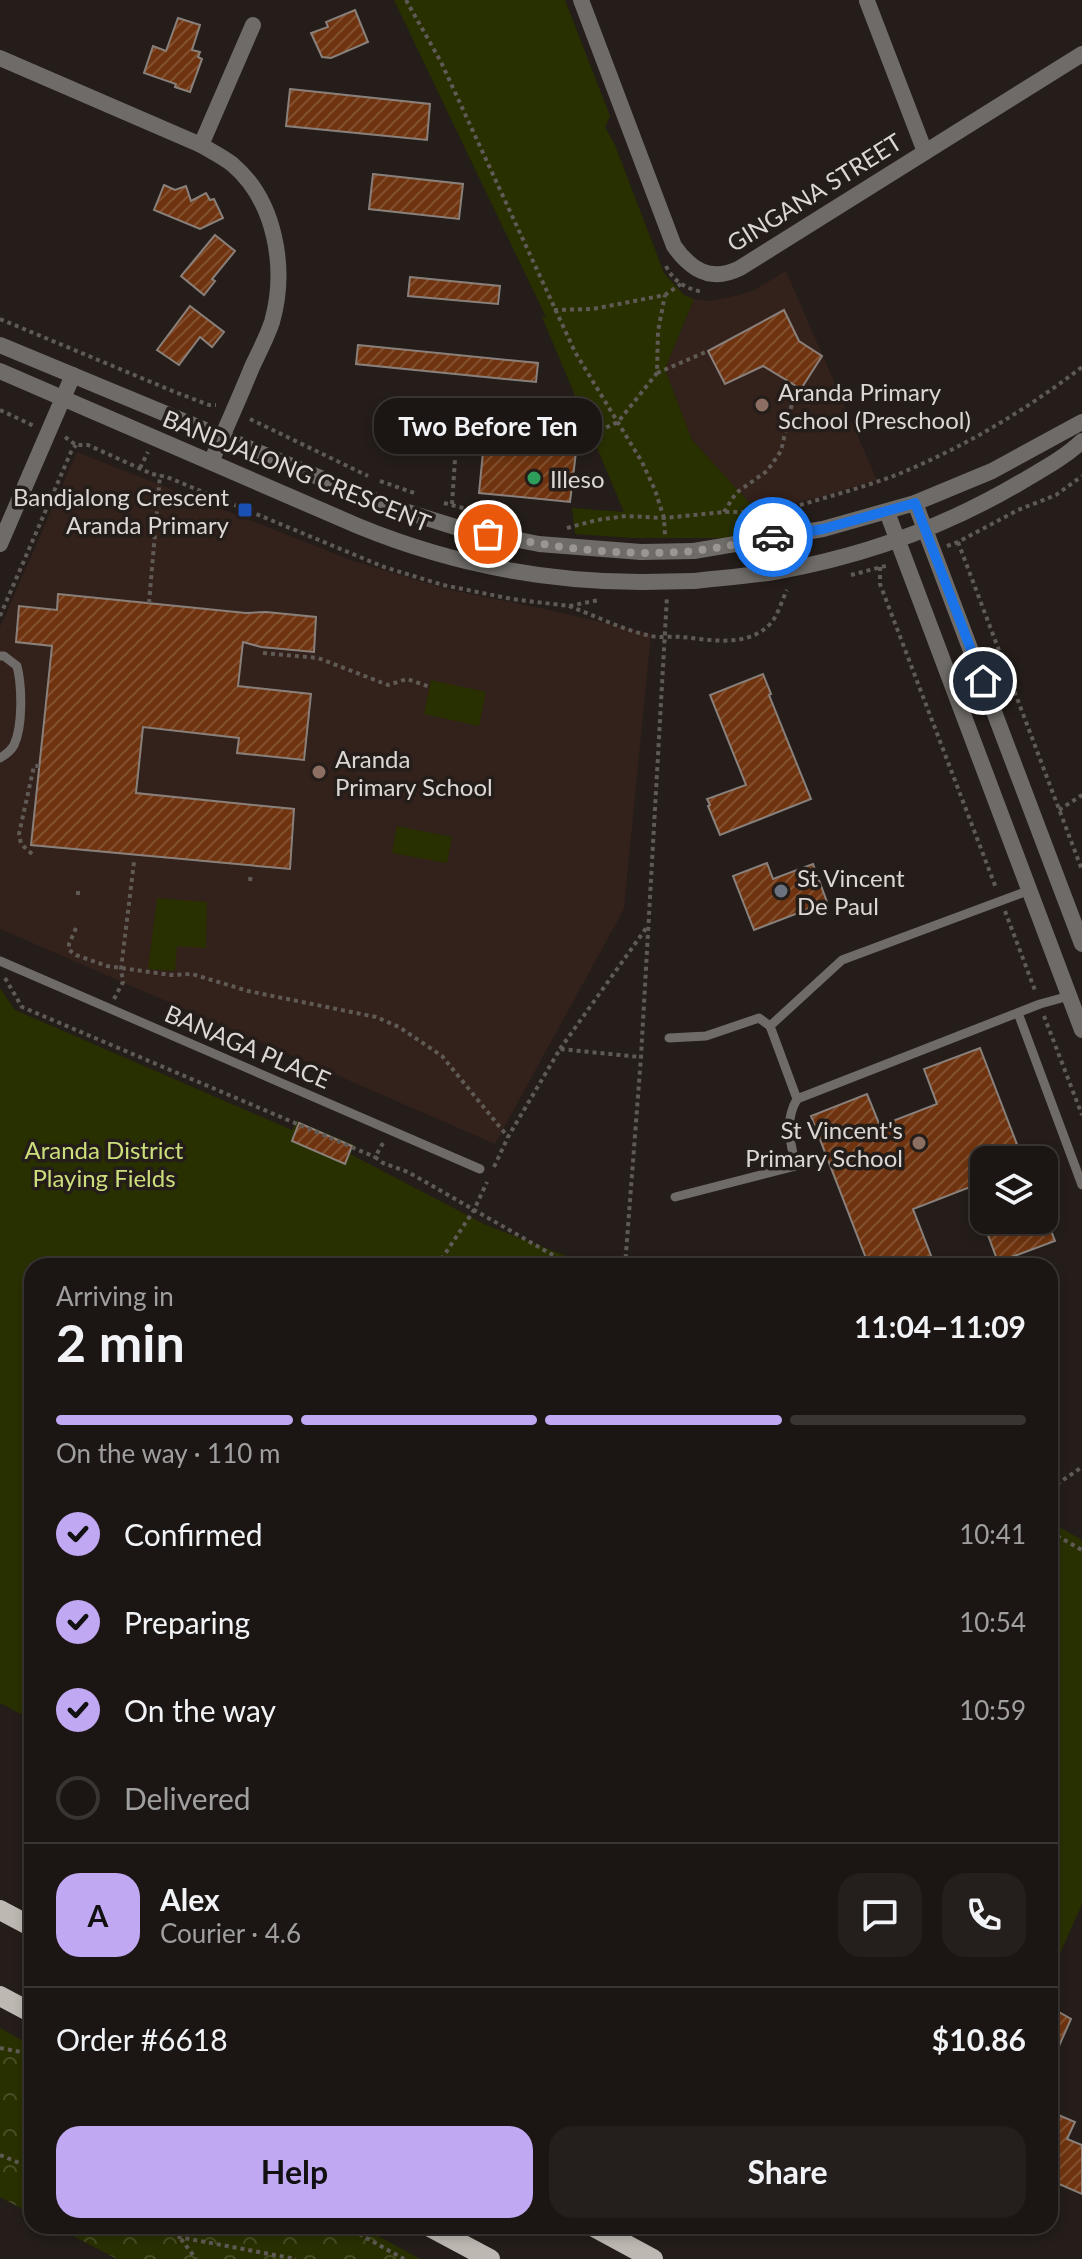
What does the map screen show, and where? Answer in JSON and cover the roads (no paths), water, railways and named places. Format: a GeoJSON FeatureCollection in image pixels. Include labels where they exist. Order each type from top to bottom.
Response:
{"type":"FeatureCollection","features":[{"type":"Feature","properties":{"kind":"main road"},"geometry":{"type":"LineString","coordinates":[[0,1910],[24,1923]]}},
{"type":"Feature","properties":{"kind":"main road"},"geometry":{"type":"LineString","coordinates":[[0,1996],[24,2009]]}},
{"type":"Feature","properties":{"kind":"main road"},"geometry":{"type":"LineString","coordinates":[[443,2234],[490,2259]]}},
{"type":"Feature","properties":{"kind":"main road"},"geometry":{"type":"LineString","coordinates":[[607,2234],[653,2259]]}},
{"type":"Feature","properties":{"kind":"street","name":"GINGANA STREET"},"geometry":{"type":"LineString","coordinates":[[581,0],[674,246],[684,261],[699,271],[715,275],[740,268],[1082,54]]}},
{"type":"Feature","properties":{"kind":"street"},"geometry":{"type":"LineString","coordinates":[[867,1],[925,152]]}},
{"type":"Feature","properties":{"kind":"street"},"geometry":{"type":"LineString","coordinates":[[201,145],[253,25]]}},
{"type":"Feature","properties":{"kind":"street"},"geometry":{"type":"LineString","coordinates":[[0,58],[201,145],[231,163],[262,202],[277,253],[278,281],[272,322],[211,462]]}},
{"type":"Feature","properties":{"kind":"street","name":"BANDJALONG CRESCENT"},"geometry":{"type":"LineString","coordinates":[[0,345],[388,506],[462,529],[539,544],[616,552],[694,551],[823,529],[887,512],[992,471],[1082,422]]}},
{"type":"Feature","properties":{"kind":"street","name":"BANDJALONG CRESCENT"},"geometry":{"type":"LineString","coordinates":[[0,371],[378,534],[481,565],[606,582],[694,581],[774,572],[857,553],[898,540],[994,498],[1069,454],[1082,441]]}},
{"type":"Feature","properties":{"kind":"street"},"geometry":{"type":"LineString","coordinates":[[0,544],[73,375]]}},
{"type":"Feature","properties":{"kind":"street"},"geometry":{"type":"LineString","coordinates":[[915,503],[1082,944]]}},
{"type":"Feature","properties":{"kind":"street"},"geometry":{"type":"LineString","coordinates":[[887,512],[1030,890],[1076,994],[1082,1030]]}},
{"type":"Feature","properties":{"kind":"street"},"geometry":{"type":"LineString","coordinates":[[975,747],[1002,733]]}},
{"type":"Feature","properties":{"kind":"lane"},"geometry":{"type":"LineString","coordinates":[[0,656],[17,666],[22,689],[14,745],[0,758]]}},
{"type":"Feature","properties":{"kind":"lane"},"geometry":{"type":"LineString","coordinates":[[770,1026],[842,960],[1030,890]]}},
{"type":"Feature","properties":{"kind":"lane","name":"BANAGA PLACE"},"geometry":{"type":"LineString","coordinates":[[0,961],[480,1169]]}},
{"type":"Feature","properties":{"kind":"lane"},"geometry":{"type":"LineString","coordinates":[[675,1197],[796,1166],[789,1114],[797,1099],[1040,1004],[1076,994]]}},
{"type":"Feature","properties":{"kind":"lane"},"geometry":{"type":"LineString","coordinates":[[1018,1013],[1082,1185]]}},
{"type":"Feature","properties":{"kind":"lane"},"geometry":{"type":"LineString","coordinates":[[669,1038],[706,1036],[759,1018],[770,1026],[797,1099]]}},
{"type":"Feature","properties":{"kind":"place","name":"Aranda Primary School (Preschool)"},"geometry":{"type":"Point","coordinates":[762,405]}},
{"type":"Feature","properties":{"kind":"place","name":"Illeso"},"geometry":{"type":"Point","coordinates":[534,478]}},
{"type":"Feature","properties":{"kind":"place","name":"Bandjalong Crescent Aranda Primary"},"geometry":{"type":"Point","coordinates":[245,510]}},
{"type":"Feature","properties":{"kind":"place","name":"Two Before Ten"},"geometry":{"type":"Point","coordinates":[488,534]}},
{"type":"Feature","properties":{"kind":"place","name":"Aranda Primary School"},"geometry":{"type":"Point","coordinates":[319,772]}},
{"type":"Feature","properties":{"kind":"place","name":"St Vincent De Paul"},"geometry":{"type":"Point","coordinates":[781,891]}},
{"type":"Feature","properties":{"kind":"place","name":"St Vincent's Primary School"},"geometry":{"type":"Point","coordinates":[919,1143]}},
{"type":"Feature","properties":{"kind":"park label","name":"Aranda District Playing Fields"},"geometry":{"type":"Point","coordinates":[104,1163]}}]}
